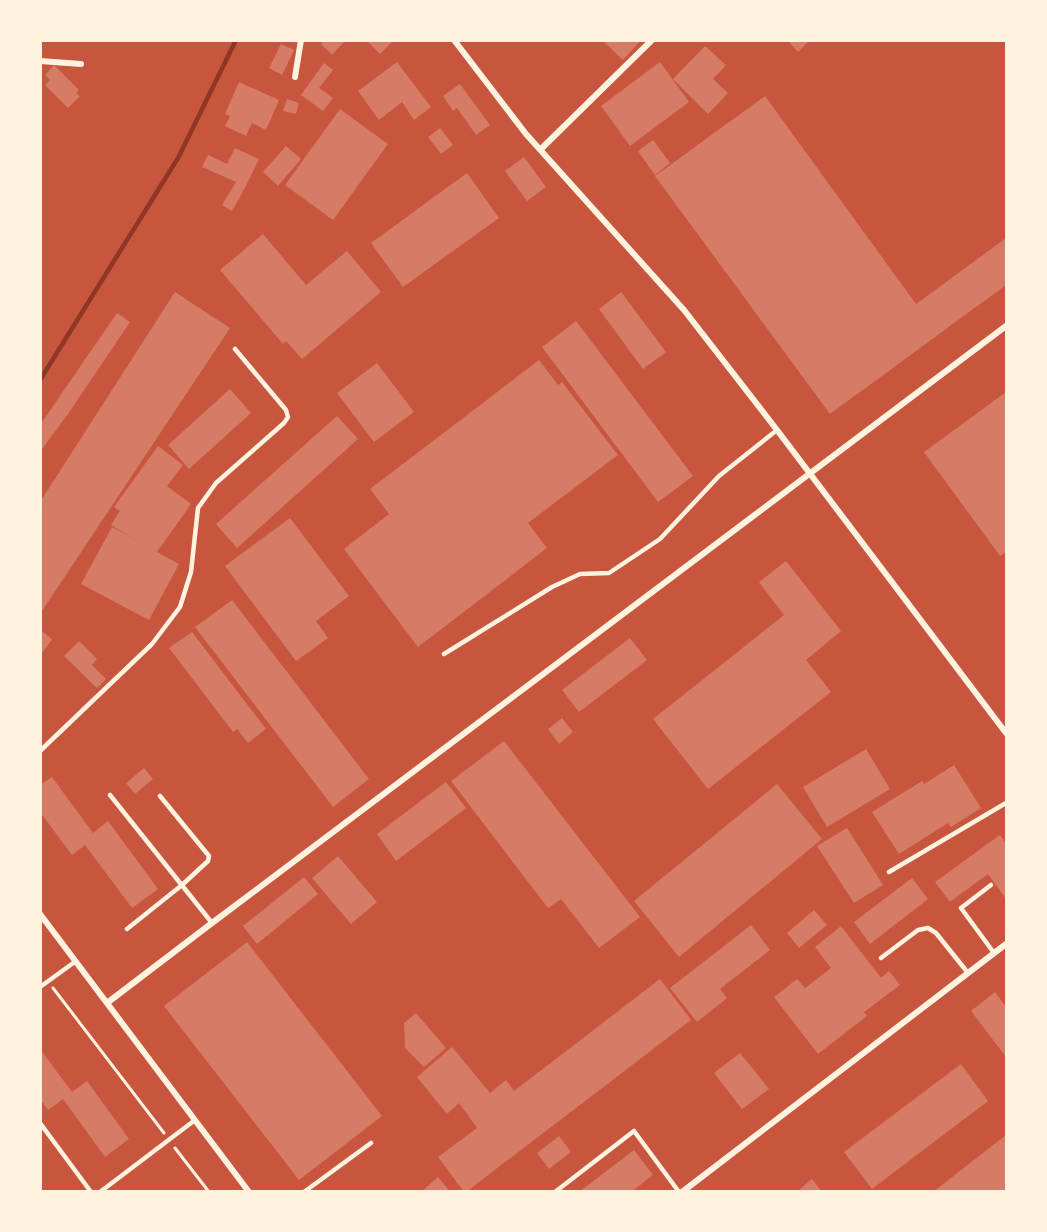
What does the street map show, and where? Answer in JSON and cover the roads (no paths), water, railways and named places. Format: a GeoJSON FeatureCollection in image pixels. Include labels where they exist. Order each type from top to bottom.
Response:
{"type":"FeatureCollection","features":[{"type":"Feature","properties":{"kind":"street"},"geometry":{"type":"LineString","coordinates":[[295,77],[301,40]]}},
{"type":"Feature","properties":{"kind":"street"},"geometry":{"type":"LineString","coordinates":[[454,40],[526,134],[684,310],[1006,733]]}},
{"type":"Feature","properties":{"kind":"street"},"geometry":{"type":"LineString","coordinates":[[541,149],[652,40]]}},
{"type":"Feature","properties":{"kind":"street"},"geometry":{"type":"LineString","coordinates":[[40,61],[81,64]]}},
{"type":"Feature","properties":{"kind":"street"},"geometry":{"type":"LineString","coordinates":[[107,1003],[1006,326]]}},
{"type":"Feature","properties":{"kind":"street"},"geometry":{"type":"LineString","coordinates":[[40,914],[249,1191]]}},
{"type":"Feature","properties":{"kind":"street"},"geometry":{"type":"LineString","coordinates":[[681,1191],[1006,944]]}},
{"type":"Feature","properties":{"kind":"lane"},"geometry":{"type":"LineString","coordinates":[[40,751],[152,644],[180,606],[191,572],[198,508],[216,483],[288,417],[286,410],[235,349]]}},
{"type":"Feature","properties":{"kind":"lane"},"geometry":{"type":"LineString","coordinates":[[444,654],[552,586],[580,574],[609,573],[660,538],[719,476],[777,430]]}},
{"type":"Feature","properties":{"kind":"lane"},"geometry":{"type":"LineString","coordinates":[[110,795],[212,923]]}},
{"type":"Feature","properties":{"kind":"lane"},"geometry":{"type":"LineString","coordinates":[[126,928],[182,885],[208,861],[209,856],[160,796]]}},
{"type":"Feature","properties":{"kind":"lane"},"geometry":{"type":"LineString","coordinates":[[889,872],[1006,803]]}},
{"type":"Feature","properties":{"kind":"lane"},"geometry":{"type":"LineString","coordinates":[[991,885],[961,908],[994,953]]}},
{"type":"Feature","properties":{"kind":"lane"},"geometry":{"type":"LineString","coordinates":[[881,958],[918,930],[928,928],[936,933],[968,973]]}},
{"type":"Feature","properties":{"kind":"lane"},"geometry":{"type":"LineString","coordinates":[[40,987],[76,961]]}},
{"type":"Feature","properties":{"kind":"lane"},"geometry":{"type":"LineString","coordinates":[[100,1191],[195,1120]]}},
{"type":"Feature","properties":{"kind":"lane"},"geometry":{"type":"LineString","coordinates":[[40,1123],[92,1191]]}},
{"type":"Feature","properties":{"kind":"lane"},"geometry":{"type":"LineString","coordinates":[[555,1191],[634,1131],[681,1191]]}},
{"type":"Feature","properties":{"kind":"lane"},"geometry":{"type":"LineString","coordinates":[[304,1191],[371,1143]]}},
{"type":"Feature","properties":{"kind":"waterway"},"geometry":{"type":"LineString","coordinates":[[40,380],[178,158],[236,40]]}}]}
